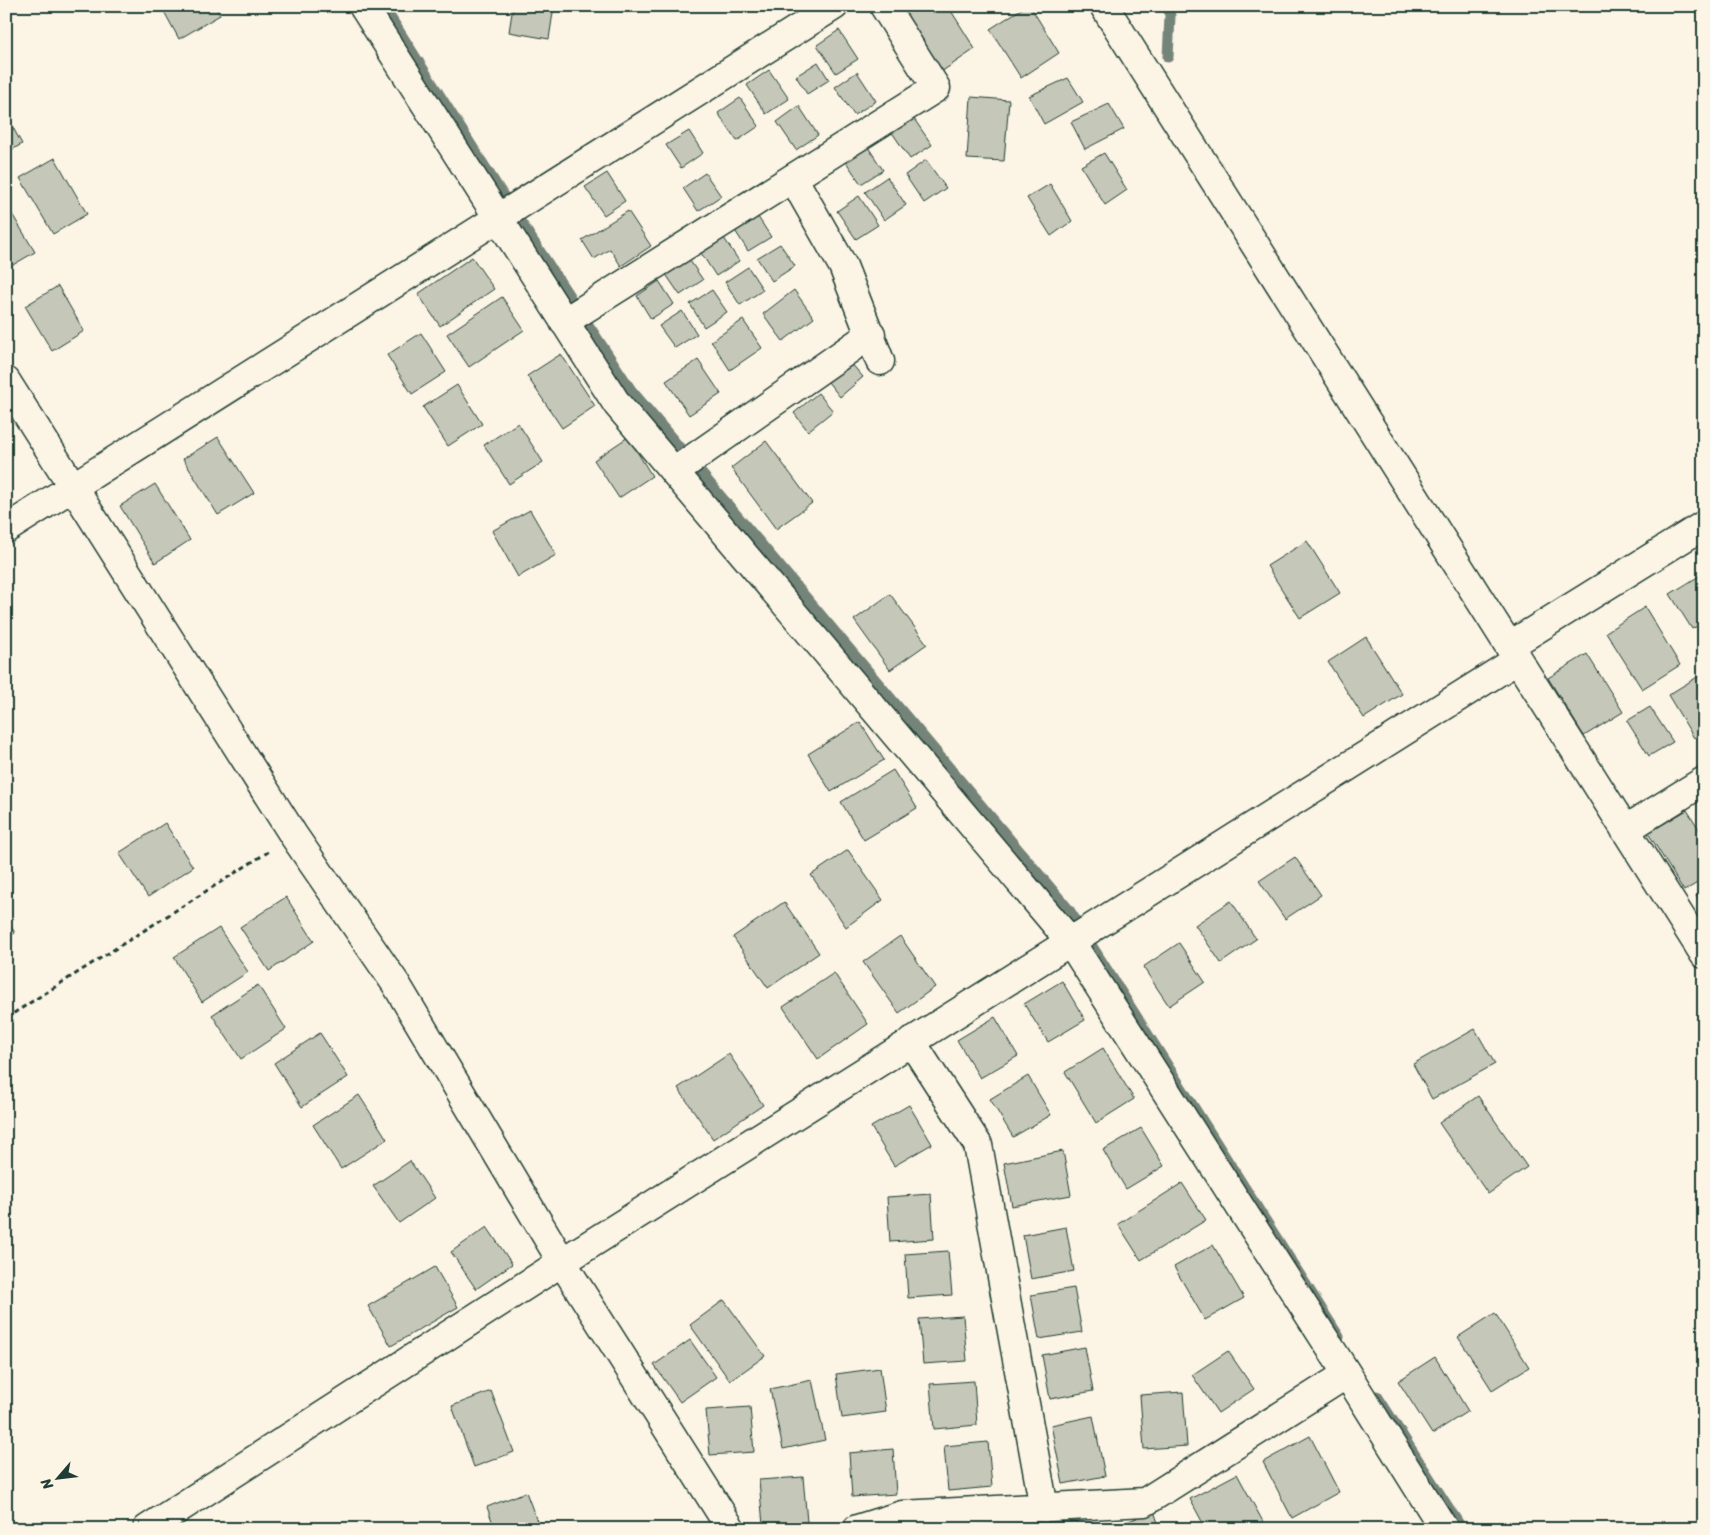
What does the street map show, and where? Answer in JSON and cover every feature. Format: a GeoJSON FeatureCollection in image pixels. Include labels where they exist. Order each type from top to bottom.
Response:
{"type":"FeatureCollection","features":[{"type":"Feature","properties":{"kind":"street"},"geometry":{"type":"LineString","coordinates":[[363,6],[500,217],[616,404],[676,470],[1072,940],[1444,1529]]}},
{"type":"Feature","properties":{"kind":"street"},"geometry":{"type":"LineString","coordinates":[[6,528],[834,6]]}},
{"type":"Feature","properties":{"kind":"street"},"geometry":{"type":"LineString","coordinates":[[566,321],[936,88],[884,6]]}},
{"type":"Feature","properties":{"kind":"street"},"geometry":{"type":"LineString","coordinates":[[1104,6],[1704,954]]}},
{"type":"Feature","properties":{"kind":"street"},"geometry":{"type":"LineString","coordinates":[[793,178],[843,266],[880,361]]}},
{"type":"Feature","properties":{"kind":"street"},"geometry":{"type":"LineString","coordinates":[[676,470],[871,334]]}},
{"type":"Feature","properties":{"kind":"street"},"geometry":{"type":"LineString","coordinates":[[6,380],[294,836],[396,984],[562,1262],[731,1529]]}},
{"type":"Feature","properties":{"kind":"street"},"geometry":{"type":"LineString","coordinates":[[146,1529],[562,1262],[1097,924],[1513,653],[1704,525]]}},
{"type":"Feature","properties":{"kind":"street"},"geometry":{"type":"LineString","coordinates":[[1625,830],[1704,781]]}},
{"type":"Feature","properties":{"kind":"street"},"geometry":{"type":"LineString","coordinates":[[911,1041],[978,1145],[1044,1508]]}},
{"type":"Feature","properties":{"kind":"street"},"geometry":{"type":"LineString","coordinates":[[857,1529],[902,1515],[1145,1502],[1347,1374]]}},
{"type":"Feature","properties":{"kind":"path"},"geometry":{"type":"LineString","coordinates":[[6,1018],[294,836]]}},
{"type":"Feature","properties":{"kind":"building"},"geometry":{"type":"Polygon","coordinates":[[[161,6],[215,6],[220,15],[179,39],[161,6]]]}},
{"type":"Feature","properties":{"kind":"building"},"geometry":{"type":"Polygon","coordinates":[[[513,6],[554,6],[549,39],[509,32],[513,6]]]}},
{"type":"Feature","properties":{"kind":"building"},"geometry":{"type":"Polygon","coordinates":[[[900,6],[948,6],[975,49],[941,72],[900,6]]]}},
{"type":"Feature","properties":{"kind":"building"},"geometry":{"type":"Polygon","coordinates":[[[1026,6],[1030,6],[1059,53],[1021,78],[990,29],[1026,6]]]}},
{"type":"Feature","properties":{"kind":"building"},"geometry":{"type":"Polygon","coordinates":[[[839,30],[858,59],[836,73],[817,45],[839,30]]]}},
{"type":"Feature","properties":{"kind":"building"},"geometry":{"type":"Polygon","coordinates":[[[818,62],[829,80],[807,94],[796,76],[818,62]]]}},
{"type":"Feature","properties":{"kind":"building"},"geometry":{"type":"Polygon","coordinates":[[[769,70],[789,99],[766,114],[747,85],[769,70]]]}},
{"type":"Feature","properties":{"kind":"building"},"geometry":{"type":"Polygon","coordinates":[[[857,72],[876,101],[854,115],[835,87],[857,72]]]}},
{"type":"Feature","properties":{"kind":"building"},"geometry":{"type":"Polygon","coordinates":[[[1068,78],[1083,102],[1044,124],[1029,96],[1068,78]]]}},
{"type":"Feature","properties":{"kind":"building"},"geometry":{"type":"Polygon","coordinates":[[[971,97],[1009,100],[1004,161],[967,159],[971,97]]]}},
{"type":"Feature","properties":{"kind":"building"},"geometry":{"type":"Polygon","coordinates":[[[740,98],[759,126],[737,141],[718,113],[740,98]]]}},
{"type":"Feature","properties":{"kind":"building"},"geometry":{"type":"Polygon","coordinates":[[[1109,104],[1124,129],[1085,149],[1071,122],[1109,104]]]}},
{"type":"Feature","properties":{"kind":"building"},"geometry":{"type":"Polygon","coordinates":[[[799,106],[818,135],[796,150],[777,122],[799,106]]]}},
{"type":"Feature","properties":{"kind":"building"},"geometry":{"type":"Polygon","coordinates":[[[6,115],[22,144],[6,153],[6,115]]]}},
{"type":"Feature","properties":{"kind":"building"},"geometry":{"type":"Polygon","coordinates":[[[912,116],[932,145],[910,159],[891,131],[912,116]]]}},
{"type":"Feature","properties":{"kind":"building"},"geometry":{"type":"Polygon","coordinates":[[[689,131],[703,153],[681,168],[666,145],[689,131]]]}},
{"type":"Feature","properties":{"kind":"building"},"geometry":{"type":"Polygon","coordinates":[[[864,141],[883,170],[861,184],[842,156],[864,141]]]}},
{"type":"Feature","properties":{"kind":"building"},"geometry":{"type":"Polygon","coordinates":[[[1104,153],[1127,190],[1105,205],[1081,166],[1104,153]]]}},
{"type":"Feature","properties":{"kind":"building"},"geometry":{"type":"Polygon","coordinates":[[[55,158],[87,214],[53,234],[20,178],[55,158]]]}},
{"type":"Feature","properties":{"kind":"building"},"geometry":{"type":"Polygon","coordinates":[[[926,160],[946,188],[924,203],[905,175],[926,160]]]}},
{"type":"Feature","properties":{"kind":"building"},"geometry":{"type":"Polygon","coordinates":[[[607,173],[625,201],[604,215],[585,187],[607,173]]]}},
{"type":"Feature","properties":{"kind":"building"},"geometry":{"type":"Polygon","coordinates":[[[705,173],[721,196],[698,211],[683,188],[705,173]]]}},
{"type":"Feature","properties":{"kind":"building"},"geometry":{"type":"Polygon","coordinates":[[[887,177],[906,205],[884,220],[865,192],[887,177]]]}},
{"type":"Feature","properties":{"kind":"building"},"geometry":{"type":"Polygon","coordinates":[[[1050,184],[1072,221],[1051,236],[1027,198],[1050,184]]]}},
{"type":"Feature","properties":{"kind":"building"},"geometry":{"type":"Polygon","coordinates":[[[859,196],[878,225],[856,239],[837,211],[859,196]]]}},
{"type":"Feature","properties":{"kind":"building"},"geometry":{"type":"Polygon","coordinates":[[[6,204],[35,252],[6,269],[6,204]]]}},
{"type":"Feature","properties":{"kind":"building"},"geometry":{"type":"Polygon","coordinates":[[[628,211],[651,246],[621,266],[610,249],[594,259],[582,240],[628,211]]]}},
{"type":"Feature","properties":{"kind":"building"},"geometry":{"type":"Polygon","coordinates":[[[756,214],[771,237],[748,251],[734,229],[756,214]]]}},
{"type":"Feature","properties":{"kind":"building"},"geometry":{"type":"Polygon","coordinates":[[[724,238],[739,261],[716,276],[701,253],[724,238]]]}},
{"type":"Feature","properties":{"kind":"building"},"geometry":{"type":"Polygon","coordinates":[[[780,244],[795,266],[772,281],[757,258],[780,244]]]}},
{"type":"Feature","properties":{"kind":"building"},"geometry":{"type":"Polygon","coordinates":[[[472,257],[494,289],[440,326],[418,294],[472,257]]]}},
{"type":"Feature","properties":{"kind":"building"},"geometry":{"type":"Polygon","coordinates":[[[688,258],[703,280],[680,295],[665,273],[688,258]]]}},
{"type":"Feature","properties":{"kind":"building"},"geometry":{"type":"Polygon","coordinates":[[[748,267],[763,290],[740,305],[725,282],[748,267]]]}},
{"type":"Feature","properties":{"kind":"building"},"geometry":{"type":"Polygon","coordinates":[[[659,281],[674,304],[651,319],[637,296],[659,281]]]}},
{"type":"Feature","properties":{"kind":"building"},"geometry":{"type":"Polygon","coordinates":[[[58,286],[84,331],[52,351],[25,306],[58,286]]]}},
{"type":"Feature","properties":{"kind":"building"},"geometry":{"type":"Polygon","coordinates":[[[712,290],[727,312],[704,327],[690,304],[712,290]]]}},
{"type":"Feature","properties":{"kind":"building"},"geometry":{"type":"Polygon","coordinates":[[[794,290],[814,318],[783,341],[763,314],[794,290]]]}},
{"type":"Feature","properties":{"kind":"building"},"geometry":{"type":"Polygon","coordinates":[[[502,297],[524,330],[469,367],[447,334],[502,297]]]}},
{"type":"Feature","properties":{"kind":"building"},"geometry":{"type":"Polygon","coordinates":[[[682,311],[697,334],[675,348],[659,326],[682,311]]]}},
{"type":"Feature","properties":{"kind":"building"},"geometry":{"type":"Polygon","coordinates":[[[743,320],[762,348],[730,370],[711,341],[743,320]]]}},
{"type":"Feature","properties":{"kind":"building"},"geometry":{"type":"Polygon","coordinates":[[[421,333],[446,372],[412,394],[387,355],[421,333]]]}},
{"type":"Feature","properties":{"kind":"building"},"geometry":{"type":"Polygon","coordinates":[[[561,354],[595,406],[562,428],[527,376],[561,354]]]}},
{"type":"Feature","properties":{"kind":"building"},"geometry":{"type":"Polygon","coordinates":[[[698,360],[721,394],[689,415],[666,381],[698,360]]]}},
{"type":"Feature","properties":{"kind":"building"},"geometry":{"type":"Polygon","coordinates":[[[850,362],[863,377],[840,397],[828,382],[850,362]]]}},
{"type":"Feature","properties":{"kind":"building"},"geometry":{"type":"Polygon","coordinates":[[[457,385],[482,424],[448,446],[423,407],[457,385]]]}},
{"type":"Feature","properties":{"kind":"building"},"geometry":{"type":"Polygon","coordinates":[[[818,393],[833,411],[808,431],[794,413],[818,393]]]}},
{"type":"Feature","properties":{"kind":"building"},"geometry":{"type":"Polygon","coordinates":[[[518,423],[543,462],[509,484],[484,445],[518,423]]]}},
{"type":"Feature","properties":{"kind":"building"},"geometry":{"type":"Polygon","coordinates":[[[218,437],[254,493],[218,515],[183,459],[218,437]]]}},
{"type":"Feature","properties":{"kind":"building"},"geometry":{"type":"Polygon","coordinates":[[[628,437],[652,476],[619,498],[594,460],[628,437]]]}},
{"type":"Feature","properties":{"kind":"building"},"geometry":{"type":"Polygon","coordinates":[[[766,441],[812,503],[776,529],[731,468],[766,441]]]}},
{"type":"Feature","properties":{"kind":"building"},"geometry":{"type":"Polygon","coordinates":[[[155,484],[190,540],[155,563],[120,506],[155,484]]]}},
{"type":"Feature","properties":{"kind":"building"},"geometry":{"type":"Polygon","coordinates":[[[530,510],[556,555],[518,577],[492,531],[530,510]]]}},
{"type":"Feature","properties":{"kind":"building"},"geometry":{"type":"Polygon","coordinates":[[[1307,541],[1340,593],[1300,618],[1267,566],[1307,541]]]}},
{"type":"Feature","properties":{"kind":"building"},"geometry":{"type":"Polygon","coordinates":[[[1701,575],[1704,579],[1704,622],[1692,629],[1670,594],[1701,575]]]}},
{"type":"Feature","properties":{"kind":"building"},"geometry":{"type":"Polygon","coordinates":[[[890,594],[927,644],[890,670],[854,620],[890,594]]]}},
{"type":"Feature","properties":{"kind":"building"},"geometry":{"type":"Polygon","coordinates":[[[1645,607],[1680,665],[1642,689],[1606,632],[1645,607]]]}},
{"type":"Feature","properties":{"kind":"building"},"geometry":{"type":"Polygon","coordinates":[[[1366,637],[1402,694],[1364,718],[1328,662],[1366,637]]]}},
{"type":"Feature","properties":{"kind":"building"},"geometry":{"type":"Polygon","coordinates":[[[1587,654],[1623,712],[1584,736],[1548,678],[1587,654]]]}},
{"type":"Feature","properties":{"kind":"building"},"geometry":{"type":"Polygon","coordinates":[[[1699,676],[1704,684],[1704,732],[1694,738],[1668,695],[1699,676]]]}},
{"type":"Feature","properties":{"kind":"building"},"geometry":{"type":"Polygon","coordinates":[[[1650,707],[1673,742],[1649,756],[1627,721],[1650,707]]]}},
{"type":"Feature","properties":{"kind":"building"},"geometry":{"type":"Polygon","coordinates":[[[860,722],[884,760],[831,792],[808,754],[860,722]]]}},
{"type":"Feature","properties":{"kind":"building"},"geometry":{"type":"Polygon","coordinates":[[[893,770],[917,808],[864,840],[841,802],[893,770]]]}},
{"type":"Feature","properties":{"kind":"building"},"geometry":{"type":"Polygon","coordinates":[[[1687,810],[1704,837],[1704,879],[1684,891],[1648,833],[1687,810]]]}},
{"type":"Feature","properties":{"kind":"building"},"geometry":{"type":"Polygon","coordinates":[[[165,823],[193,867],[148,897],[119,853],[165,823]]]}},
{"type":"Feature","properties":{"kind":"building"},"geometry":{"type":"Polygon","coordinates":[[[848,850],[883,900],[846,927],[811,875],[848,850]]]}},
{"type":"Feature","properties":{"kind":"building"},"geometry":{"type":"Polygon","coordinates":[[[1295,857],[1321,895],[1285,919],[1259,881],[1295,857]]]}},
{"type":"Feature","properties":{"kind":"building"},"geometry":{"type":"Polygon","coordinates":[[[1704,891],[1704,909],[1696,896],[1704,891]]]}},
{"type":"Feature","properties":{"kind":"building"},"geometry":{"type":"Polygon","coordinates":[[[286,897],[314,941],[269,971],[240,927],[286,897]]]}},
{"type":"Feature","properties":{"kind":"building"},"geometry":{"type":"Polygon","coordinates":[[[1231,901],[1256,939],[1221,963],[1195,925],[1231,901]]]}},
{"type":"Feature","properties":{"kind":"building"},"geometry":{"type":"Polygon","coordinates":[[[784,902],[819,953],[768,988],[733,937],[784,902]]]}},
{"type":"Feature","properties":{"kind":"building"},"geometry":{"type":"Polygon","coordinates":[[[6,918],[15,933],[6,939],[6,918]]]}},
{"type":"Feature","properties":{"kind":"building"},"geometry":{"type":"Polygon","coordinates":[[[219,928],[248,972],[202,1002],[174,957],[219,928]]]}},
{"type":"Feature","properties":{"kind":"building"},"geometry":{"type":"Polygon","coordinates":[[[900,936],[935,987],[899,1013],[863,962],[900,936]]]}},
{"type":"Feature","properties":{"kind":"building"},"geometry":{"type":"Polygon","coordinates":[[[1179,943],[1205,982],[1169,1006],[1143,967],[1179,943]]]}},
{"type":"Feature","properties":{"kind":"building"},"geometry":{"type":"Polygon","coordinates":[[[834,973],[868,1024],[818,1059],[783,1007],[834,973]]]}},
{"type":"Feature","properties":{"kind":"building"},"geometry":{"type":"Polygon","coordinates":[[[1062,981],[1085,1020],[1048,1042],[1024,1004],[1062,981]]]}},
{"type":"Feature","properties":{"kind":"building"},"geometry":{"type":"Polygon","coordinates":[[[258,985],[286,1029],[241,1059],[212,1015],[258,985]]]}},
{"type":"Feature","properties":{"kind":"building"},"geometry":{"type":"Polygon","coordinates":[[[995,1017],[1018,1056],[980,1078],[957,1040],[995,1017]]]}},
{"type":"Feature","properties":{"kind":"building"},"geometry":{"type":"Polygon","coordinates":[[[1475,1029],[1495,1064],[1432,1099],[1413,1064],[1475,1029]]]}},
{"type":"Feature","properties":{"kind":"building"},"geometry":{"type":"Polygon","coordinates":[[[320,1033],[348,1077],[302,1107],[274,1063],[320,1033]]]}},
{"type":"Feature","properties":{"kind":"building"},"geometry":{"type":"Polygon","coordinates":[[[1103,1048],[1134,1099],[1096,1123],[1065,1072],[1103,1048]]]}},
{"type":"Feature","properties":{"kind":"building"},"geometry":{"type":"Polygon","coordinates":[[[729,1054],[763,1105],[713,1139],[678,1088],[729,1054]]]}},
{"type":"Feature","properties":{"kind":"building"},"geometry":{"type":"Polygon","coordinates":[[[1028,1076],[1051,1115],[1013,1137],[990,1099],[1028,1076]]]}},
{"type":"Feature","properties":{"kind":"building"},"geometry":{"type":"Polygon","coordinates":[[[359,1095],[387,1139],[341,1169],[313,1125],[359,1095]]]}},
{"type":"Feature","properties":{"kind":"building"},"geometry":{"type":"Polygon","coordinates":[[[1478,1096],[1527,1167],[1488,1194],[1439,1123],[1478,1096]]]}},
{"type":"Feature","properties":{"kind":"building"},"geometry":{"type":"Polygon","coordinates":[[[909,1105],[932,1144],[894,1166],[871,1127],[909,1105]]]}},
{"type":"Feature","properties":{"kind":"building"},"geometry":{"type":"Polygon","coordinates":[[[1141,1128],[1164,1166],[1126,1189],[1103,1150],[1141,1128]]]}},
{"type":"Feature","properties":{"kind":"building"},"geometry":{"type":"Polygon","coordinates":[[[1063,1151],[1071,1195],[1012,1206],[1004,1163],[1063,1151]]]}},
{"type":"Feature","properties":{"kind":"building"},"geometry":{"type":"Polygon","coordinates":[[[410,1161],[435,1198],[399,1223],[373,1186],[410,1161]]]}},
{"type":"Feature","properties":{"kind":"building"},"geometry":{"type":"Polygon","coordinates":[[[1182,1183],[1206,1220],[1141,1260],[1118,1224],[1182,1183]]]}},
{"type":"Feature","properties":{"kind":"building"},"geometry":{"type":"Polygon","coordinates":[[[931,1194],[934,1239],[890,1242],[887,1197],[931,1194]]]}},
{"type":"Feature","properties":{"kind":"building"},"geometry":{"type":"Polygon","coordinates":[[[487,1227],[512,1264],[476,1289],[451,1252],[487,1227]]]}},
{"type":"Feature","properties":{"kind":"building"},"geometry":{"type":"Polygon","coordinates":[[[1066,1227],[1074,1271],[1031,1279],[1023,1235],[1066,1227]]]}},
{"type":"Feature","properties":{"kind":"building"},"geometry":{"type":"Polygon","coordinates":[[[1213,1245],[1244,1298],[1205,1320],[1174,1267],[1213,1245]]]}},
{"type":"Feature","properties":{"kind":"building"},"geometry":{"type":"Polygon","coordinates":[[[948,1251],[952,1295],[908,1298],[905,1254],[948,1251]]]}},
{"type":"Feature","properties":{"kind":"building"},"geometry":{"type":"Polygon","coordinates":[[[435,1267],[458,1307],[391,1346],[368,1306],[435,1267]]]}},
{"type":"Feature","properties":{"kind":"building"},"geometry":{"type":"Polygon","coordinates":[[[1074,1288],[1082,1332],[1039,1339],[1031,1295],[1074,1288]]]}},
{"type":"Feature","properties":{"kind":"building"},"geometry":{"type":"Polygon","coordinates":[[[724,1300],[765,1356],[730,1381],[690,1325],[724,1300]]]}},
{"type":"Feature","properties":{"kind":"building"},"geometry":{"type":"Polygon","coordinates":[[[1495,1313],[1529,1367],[1492,1390],[1458,1337],[1495,1313]]]}},
{"type":"Feature","properties":{"kind":"building"},"geometry":{"type":"Polygon","coordinates":[[[963,1316],[967,1361],[923,1364],[919,1319],[963,1316]]]}},
{"type":"Feature","properties":{"kind":"building"},"geometry":{"type":"Polygon","coordinates":[[[690,1340],[716,1377],[680,1402],[654,1365],[690,1340]]]}},
{"type":"Feature","properties":{"kind":"building"},"geometry":{"type":"Polygon","coordinates":[[[1085,1347],[1093,1391],[1050,1399],[1042,1355],[1085,1347]]]}},
{"type":"Feature","properties":{"kind":"building"},"geometry":{"type":"Polygon","coordinates":[[[1228,1351],[1254,1389],[1218,1413],[1192,1375],[1228,1351]]]}},
{"type":"Feature","properties":{"kind":"building"},"geometry":{"type":"Polygon","coordinates":[[[1435,1357],[1468,1411],[1432,1434],[1398,1381],[1435,1357]]]}},
{"type":"Feature","properties":{"kind":"building"},"geometry":{"type":"Polygon","coordinates":[[[880,1368],[886,1412],[842,1418],[836,1374],[880,1368]]]}},
{"type":"Feature","properties":{"kind":"building"},"geometry":{"type":"Polygon","coordinates":[[[812,1380],[825,1440],[783,1449],[770,1389],[812,1380]]]}},
{"type":"Feature","properties":{"kind":"building"},"geometry":{"type":"Polygon","coordinates":[[[974,1381],[977,1425],[934,1429],[930,1384],[974,1381]]]}},
{"type":"Feature","properties":{"kind":"building"},"geometry":{"type":"Polygon","coordinates":[[[491,1391],[514,1452],[474,1467],[452,1406],[491,1391]]]}},
{"type":"Feature","properties":{"kind":"building"},"geometry":{"type":"Polygon","coordinates":[[[1183,1392],[1187,1446],[1144,1449],[1140,1395],[1183,1392]]]}},
{"type":"Feature","properties":{"kind":"building"},"geometry":{"type":"Polygon","coordinates":[[[750,1407],[754,1452],[710,1455],[706,1410],[750,1407]]]}},
{"type":"Feature","properties":{"kind":"building"},"geometry":{"type":"Polygon","coordinates":[[[1093,1416],[1105,1476],[1063,1484],[1051,1425],[1093,1416]]]}},
{"type":"Feature","properties":{"kind":"building"},"geometry":{"type":"Polygon","coordinates":[[[1310,1436],[1339,1492],[1292,1518],[1263,1462],[1310,1436]]]}},
{"type":"Feature","properties":{"kind":"building"},"geometry":{"type":"Polygon","coordinates":[[[988,1442],[992,1487],[948,1491],[944,1446],[988,1442]]]}},
{"type":"Feature","properties":{"kind":"building"},"geometry":{"type":"Polygon","coordinates":[[[893,1449],[896,1494],[852,1497],[849,1453],[893,1449]]]}},
{"type":"Feature","properties":{"kind":"building"},"geometry":{"type":"Polygon","coordinates":[[[1237,1474],[1267,1529],[1206,1529],[1190,1499],[1237,1474]]]}},
{"type":"Feature","properties":{"kind":"building"},"geometry":{"type":"Polygon","coordinates":[[[803,1477],[807,1522],[763,1525],[759,1480],[803,1477]]]}},
{"type":"Feature","properties":{"kind":"building"},"geometry":{"type":"Polygon","coordinates":[[[526,1492],[540,1529],[495,1529],[487,1507],[526,1492]]]}},
{"type":"Feature","properties":{"kind":"building"},"geometry":{"type":"Polygon","coordinates":[[[1154,1511],[1160,1529],[1109,1529],[1154,1511]]]}},
{"type":"Feature","properties":{"kind":"waterway"},"geometry":{"type":"LineString","coordinates":[[383,6],[502,194],[631,390],[1069,910],[1339,1337]]}},
{"type":"Feature","properties":{"kind":"waterway"},"geometry":{"type":"LineString","coordinates":[[1168,6],[1170,16],[1168,57]]}},
{"type":"Feature","properties":{"kind":"waterway"},"geometry":{"type":"LineString","coordinates":[[1377,1396],[1462,1529]]}}]}
